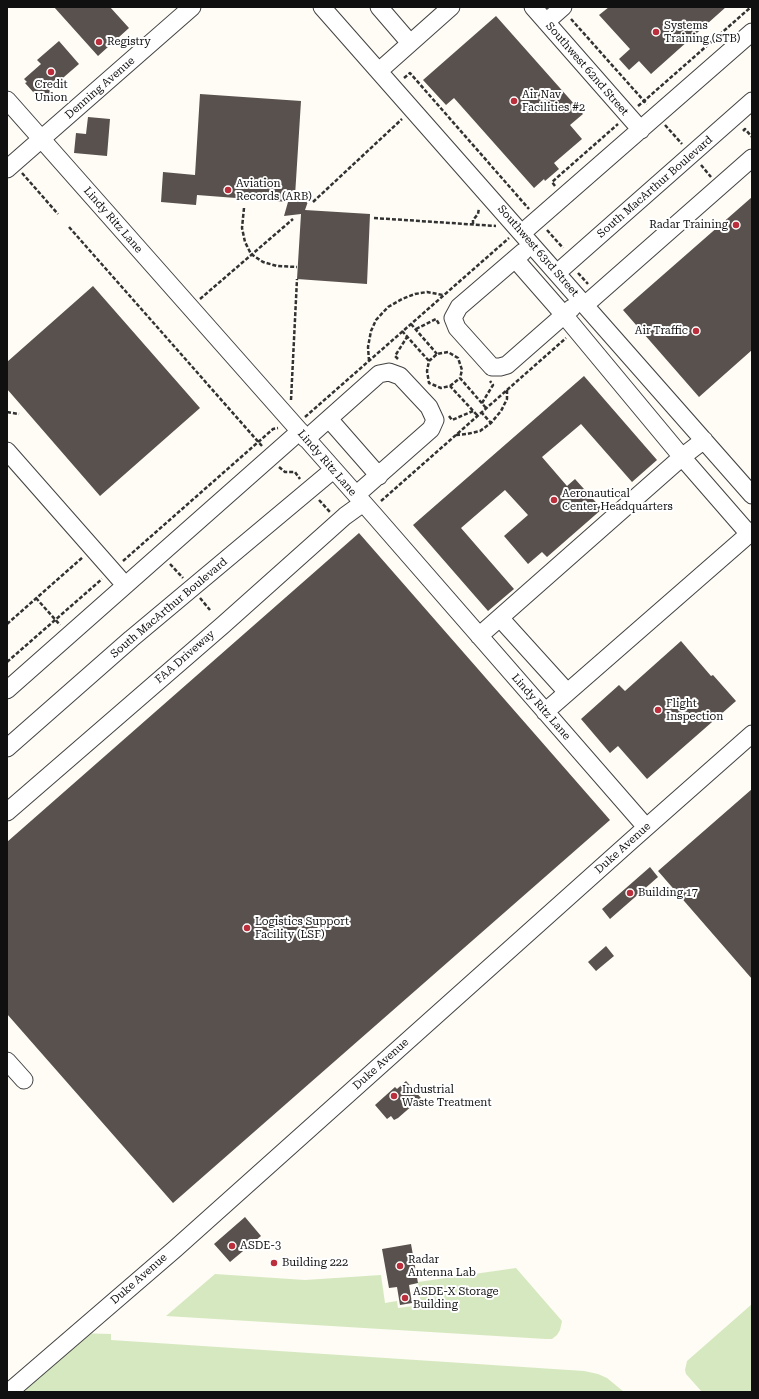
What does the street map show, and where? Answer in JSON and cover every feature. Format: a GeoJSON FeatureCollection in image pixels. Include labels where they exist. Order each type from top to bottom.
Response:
{"type":"FeatureCollection","features":[{"type":"Feature","properties":{"kind":"street","name":"Denning Avenue"},"geometry":{"type":"LineString","coordinates":[[13,169],[42,139],[192,7]]}},
{"type":"Feature","properties":{"kind":"street","name":"Southwest 63rd Street"},"geometry":{"type":"LineString","coordinates":[[322,7],[379,71],[523,247],[558,273],[752,495]]}},
{"type":"Feature","properties":{"kind":"street"},"geometry":{"type":"LineString","coordinates":[[379,7],[410,43]]}},
{"type":"Feature","properties":{"kind":"street","name":"Southwest 62nd Street"},"geometry":{"type":"LineString","coordinates":[[533,7],[641,130]]}},
{"type":"Feature","properties":{"kind":"street"},"geometry":{"type":"LineString","coordinates":[[546,22],[562,8]]}},
{"type":"Feature","properties":{"kind":"street"},"geometry":{"type":"LineString","coordinates":[[379,71],[410,43],[439,11]]}},
{"type":"Feature","properties":{"kind":"street"},"geometry":{"type":"LineString","coordinates":[[752,32],[641,130],[523,247],[459,307],[453,318],[458,328],[492,367],[500,367],[506,364],[564,315],[583,302],[752,158]]}},
{"type":"Feature","properties":{"kind":"street","name":"Lindy Ritz Lane"},"geometry":{"type":"LineString","coordinates":[[7,100],[306,434],[333,470],[360,496],[479,636],[646,827]]}},
{"type":"Feature","properties":{"kind":"street","name":"South MacArthur Boulevard"},"geometry":{"type":"LineString","coordinates":[[558,273],[752,101]]}},
{"type":"Feature","properties":{"kind":"street"},"geometry":{"type":"LineString","coordinates":[[523,247],[564,315],[575,329],[682,457],[750,532],[545,712]]}},
{"type":"Feature","properties":{"kind":"street","name":"FAA Driveway"},"geometry":{"type":"LineString","coordinates":[[7,690],[125,586],[306,434],[329,419],[379,374],[389,372],[400,376],[429,407],[435,420],[431,429],[379,476],[360,496],[345,516],[7,812]]}},
{"type":"Feature","properties":{"kind":"street"},"geometry":{"type":"LineString","coordinates":[[329,419],[379,476]]}},
{"type":"Feature","properties":{"kind":"street"},"geometry":{"type":"LineString","coordinates":[[479,636],[682,457],[704,440]]}},
{"type":"Feature","properties":{"kind":"street"},"geometry":{"type":"LineString","coordinates":[[7,451],[125,586]]}},
{"type":"Feature","properties":{"kind":"street","name":"South MacArthur Boulevard"},"geometry":{"type":"LineString","coordinates":[[7,748],[131,639],[333,470]]}},
{"type":"Feature","properties":{"kind":"street"},"geometry":{"type":"LineString","coordinates":[[500,618],[567,692]]}},
{"type":"Feature","properties":{"kind":"street","name":"Duke Avenue"},"geometry":{"type":"LineString","coordinates":[[9,1392],[180,1244],[752,734]]}},
{"type":"Feature","properties":{"kind":"street"},"geometry":{"type":"LineString","coordinates":[[7,1061],[24,1080]]}},
{"type":"Feature","properties":{"kind":"path"},"geometry":{"type":"LineString","coordinates":[[559,191],[552,182],[751,7]]}},
{"type":"Feature","properties":{"kind":"path"},"geometry":{"type":"LineString","coordinates":[[562,8],[644,101]]}},
{"type":"Feature","properties":{"kind":"path"},"geometry":{"type":"LineString","coordinates":[[312,202],[404,117]]}},
{"type":"Feature","properties":{"kind":"path"},"geometry":{"type":"LineString","coordinates":[[740,133],[745,129],[752,137]]}},
{"type":"Feature","properties":{"kind":"path"},"geometry":{"type":"LineString","coordinates":[[702,166],[707,162]]}},
{"type":"Feature","properties":{"kind":"path"},"geometry":{"type":"LineString","coordinates":[[13,169],[58,214]]}},
{"type":"Feature","properties":{"kind":"path"},"geometry":{"type":"LineString","coordinates":[[473,224],[473,220],[478,214],[479,208],[482,205]]}},
{"type":"Feature","properties":{"kind":"path"},"geometry":{"type":"LineString","coordinates":[[244,208],[242,228],[245,242],[251,254],[263,262],[277,266],[297,267]]}},
{"type":"Feature","properties":{"kind":"path"},"geometry":{"type":"LineString","coordinates":[[374,218],[500,226]]}},
{"type":"Feature","properties":{"kind":"path"},"geometry":{"type":"LineString","coordinates":[[198,300],[293,219]]}},
{"type":"Feature","properties":{"kind":"path"},"geometry":{"type":"LineString","coordinates":[[69,227],[258,442]]}},
{"type":"Feature","properties":{"kind":"path"},"geometry":{"type":"LineString","coordinates":[[306,434],[302,420],[510,237],[523,247]]}},
{"type":"Feature","properties":{"kind":"path"},"geometry":{"type":"LineString","coordinates":[[291,406],[297,279]]}},
{"type":"Feature","properties":{"kind":"path"},"geometry":{"type":"LineString","coordinates":[[369,361],[368,347],[371,331],[376,320],[388,308],[402,299],[415,294],[427,292],[443,295]]}},
{"type":"Feature","properties":{"kind":"path"},"geometry":{"type":"LineString","coordinates":[[411,324],[437,354]]}},
{"type":"Feature","properties":{"kind":"path"},"geometry":{"type":"LineString","coordinates":[[360,496],[376,505],[575,329]]}},
{"type":"Feature","properties":{"kind":"path"},"geometry":{"type":"LineString","coordinates":[[402,331],[429,361]]}},
{"type":"Feature","properties":{"kind":"path"},"geometry":{"type":"LineString","coordinates":[[448,352],[458,358],[462,370],[460,378],[450,386],[441,388],[429,383],[427,371],[429,361],[437,354],[448,352]]}},
{"type":"Feature","properties":{"kind":"path"},"geometry":{"type":"LineString","coordinates":[[460,378],[486,408]]}},
{"type":"Feature","properties":{"kind":"path"},"geometry":{"type":"LineString","coordinates":[[450,386],[478,415]]}},
{"type":"Feature","properties":{"kind":"path"},"geometry":{"type":"LineString","coordinates":[[455,435],[467,434],[480,430],[491,423],[501,411],[506,399],[507,389]]}},
{"type":"Feature","properties":{"kind":"path"},"geometry":{"type":"LineString","coordinates":[[7,412],[19,414]]}},
{"type":"Feature","properties":{"kind":"path"},"geometry":{"type":"LineString","coordinates":[[481,412],[491,423]]}},
{"type":"Feature","properties":{"kind":"path"},"geometry":{"type":"LineString","coordinates":[[7,662],[258,442],[273,429],[278,427]]}},
{"type":"Feature","properties":{"kind":"path"},"geometry":{"type":"LineString","coordinates":[[280,466],[284,472],[295,472],[301,480]]}},
{"type":"Feature","properties":{"kind":"path"},"geometry":{"type":"LineString","coordinates":[[318,500],[330,512]]}},
{"type":"Feature","properties":{"kind":"path"},"geometry":{"type":"LineString","coordinates":[[7,624],[83,557]]}},
{"type":"Feature","properties":{"kind":"path"},"geometry":{"type":"LineString","coordinates":[[168,562],[185,582]]}},
{"type":"Feature","properties":{"kind":"path"},"geometry":{"type":"LineString","coordinates":[[36,598],[64,629]]}},
{"type":"Feature","properties":{"kind":"path"},"geometry":{"type":"LineString","coordinates":[[200,598],[210,610]]}},
{"type":"Feature","properties":{"kind":"green space"},"geometry":{"type":"Polygon","coordinates":[[[516,1268],[562,1321],[560,1330],[552,1339],[166,1316],[215,1274],[305,1280],[381,1275],[385,1303],[397,1301],[398,1308],[421,1305],[418,1282],[516,1268]]]}},
{"type":"Feature","properties":{"kind":"green space"},"geometry":{"type":"Polygon","coordinates":[[[752,1304],[752,1392],[702,1392],[686,1374],[685,1370],[687,1361],[752,1304]]]}},
{"type":"Feature","properties":{"kind":"green space"},"geometry":{"type":"Polygon","coordinates":[[[76,1333],[111,1334],[111,1340],[584,1371],[598,1374],[607,1378],[624,1392],[9,1392],[76,1333]]]}},
{"type":"Feature","properties":{"kind":"building","name":"Registry"},"geometry":{"type":"Polygon","coordinates":[[[54,7],[110,7],[129,28],[98,56],[54,7]]]}},
{"type":"Feature","properties":{"kind":"building","name":"Systems Training (STB)"},"geometry":{"type":"Polygon","coordinates":[[[609,7],[726,7],[651,74],[639,61],[629,70],[619,59],[630,49],[599,15],[609,7]]]}},
{"type":"Feature","properties":{"kind":"building","name":"Air Nav Facilities #2"},"geometry":{"type":"Polygon","coordinates":[[[496,16],[583,114],[570,125],[582,139],[554,163],[559,169],[534,188],[454,98],[446,105],[423,80],[496,16]]]}},
{"type":"Feature","properties":{"kind":"building","name":"Credit Union"},"geometry":{"type":"Polygon","coordinates":[[[59,41],[79,64],[49,90],[54,95],[45,102],[35,91],[34,93],[25,83],[27,82],[24,79],[41,64],[37,60],[59,41]]]}},
{"type":"Feature","properties":{"kind":"building","name":"Aviation Records (ARB)"},"geometry":{"type":"Polygon","coordinates":[[[200,94],[301,101],[295,196],[311,193],[305,210],[370,214],[367,284],[297,279],[301,214],[284,216],[288,202],[197,195],[196,205],[161,202],[163,172],[195,175],[200,94]]]}},
{"type":"Feature","properties":{"kind":"building"},"geometry":{"type":"Polygon","coordinates":[[[88,117],[110,119],[107,156],[74,153],[76,133],[86,134],[88,117]]]}},
{"type":"Feature","properties":{"kind":"building","name":"Air Traffic"},"geometry":{"type":"Polygon","coordinates":[[[752,197],[752,350],[699,397],[623,310],[752,197]]]}},
{"type":"Feature","properties":{"kind":"building"},"geometry":{"type":"Polygon","coordinates":[[[93,286],[200,408],[100,496],[7,389],[7,362],[93,286]]]}},
{"type":"Feature","properties":{"kind":"building","name":"Aeronautical Center Headquarters"},"geometry":{"type":"Polygon","coordinates":[[[584,376],[657,460],[632,482],[581,424],[542,457],[567,486],[575,479],[602,509],[547,557],[542,552],[528,564],[504,536],[528,515],[505,490],[461,528],[514,589],[488,611],[413,525],[584,376]]]}},
{"type":"Feature","properties":{"kind":"building","name":"Logistics Support Facility (LSF)"},"geometry":{"type":"Polygon","coordinates":[[[359,533],[610,820],[173,1203],[7,1014],[7,842],[359,533]]]}},
{"type":"Feature","properties":{"kind":"building","name":"Flight Inspection"},"geometry":{"type":"Polygon","coordinates":[[[681,641],[711,676],[713,675],[736,701],[647,779],[618,746],[610,753],[581,719],[619,685],[625,691],[681,641]]]}},
{"type":"Feature","properties":{"kind":"building"},"geometry":{"type":"Polygon","coordinates":[[[752,789],[752,979],[658,871],[752,789]]]}},
{"type":"Feature","properties":{"kind":"building","name":"Building 17"},"geometry":{"type":"Polygon","coordinates":[[[650,867],[658,877],[610,919],[602,909],[650,867]]]}},
{"type":"Feature","properties":{"kind":"building"},"geometry":{"type":"Polygon","coordinates":[[[606,946],[614,956],[596,971],[588,962],[606,946]]]}},
{"type":"Feature","properties":{"kind":"building","name":"Industrial Waste Treatment"},"geometry":{"type":"Polygon","coordinates":[[[406,1081],[421,1098],[398,1118],[394,1120],[391,1116],[387,1119],[375,1105],[395,1087],[397,1089],[406,1081]]]}},
{"type":"Feature","properties":{"kind":"building","name":"ASDE-3"},"geometry":{"type":"Polygon","coordinates":[[[245,1217],[261,1236],[230,1262],[214,1244],[245,1217]]]}},
{"type":"Feature","properties":{"kind":"building","name":"Radar Antenna Lab"},"geometry":{"type":"Polygon","coordinates":[[[411,1244],[418,1283],[409,1285],[412,1303],[400,1305],[397,1287],[389,1288],[382,1249],[411,1244]]]}},
{"type":"Feature","properties":{"kind":"place","name":"Systems Training (STB)"},"geometry":{"type":"Point","coordinates":[656,32]}},
{"type":"Feature","properties":{"kind":"place","name":"Registry"},"geometry":{"type":"Point","coordinates":[99,42]}},
{"type":"Feature","properties":{"kind":"place","name":"Credit Union"},"geometry":{"type":"Point","coordinates":[51,72]}},
{"type":"Feature","properties":{"kind":"place","name":"Air Nav Facilities #2"},"geometry":{"type":"Point","coordinates":[514,101]}},
{"type":"Feature","properties":{"kind":"place","name":"Aviation Records (ARB)"},"geometry":{"type":"Point","coordinates":[228,190]}},
{"type":"Feature","properties":{"kind":"place","name":"Radar Training"},"geometry":{"type":"Point","coordinates":[736,225]}},
{"type":"Feature","properties":{"kind":"place","name":"Air Traffic"},"geometry":{"type":"Point","coordinates":[696,331]}},
{"type":"Feature","properties":{"kind":"place","name":"Aeronautical Center Headquarters"},"geometry":{"type":"Point","coordinates":[554,500]}},
{"type":"Feature","properties":{"kind":"place","name":"Flight Inspection"},"geometry":{"type":"Point","coordinates":[658,710]}},
{"type":"Feature","properties":{"kind":"place","name":"Building 17"},"geometry":{"type":"Point","coordinates":[630,893]}},
{"type":"Feature","properties":{"kind":"place","name":"Logistics Support Facility (LSF)"},"geometry":{"type":"Point","coordinates":[247,928]}},
{"type":"Feature","properties":{"kind":"place","name":"Industrial Waste Treatment"},"geometry":{"type":"Point","coordinates":[394,1096]}},
{"type":"Feature","properties":{"kind":"place","name":"ASDE-3"},"geometry":{"type":"Point","coordinates":[232,1246]}},
{"type":"Feature","properties":{"kind":"place","name":"Building 222"},"geometry":{"type":"Point","coordinates":[274,1263]}},
{"type":"Feature","properties":{"kind":"place","name":"Radar Antenna Lab"},"geometry":{"type":"Point","coordinates":[400,1266]}},
{"type":"Feature","properties":{"kind":"place","name":"ASDE-X Storage Building"},"geometry":{"type":"Point","coordinates":[405,1298]}}]}
